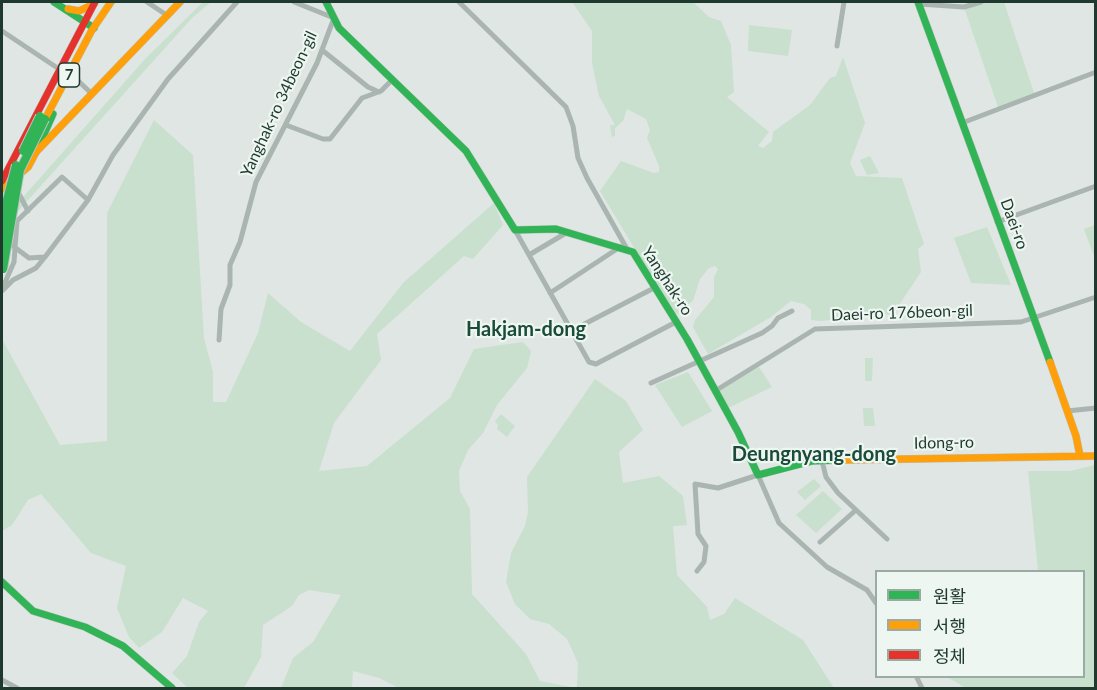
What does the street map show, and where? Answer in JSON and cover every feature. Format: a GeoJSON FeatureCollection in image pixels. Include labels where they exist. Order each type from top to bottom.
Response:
{"type":"FeatureCollection","features":[{"type":"Feature","properties":{"kind":"street"},"geometry":{"type":"LineString","coordinates":[[14,156],[26,160],[34,155],[92,38],[89,26],[54,2]]}},
{"type":"Feature","properties":{"kind":"street"},"geometry":{"type":"LineString","coordinates":[[63,8],[79,11],[97,2]]}},
{"type":"Feature","properties":{"kind":"street"},"geometry":{"type":"LineString","coordinates":[[28,211],[12,183],[2,180],[59,69],[89,26],[97,2]]}},
{"type":"Feature","properties":{"kind":"street","name":"7"},"geometry":{"type":"LineString","coordinates":[[43,118],[89,26],[111,2]]}},
{"type":"Feature","properties":{"kind":"street"},"geometry":{"type":"LineString","coordinates":[[147,2],[168,16]]}},
{"type":"Feature","properties":{"kind":"street"},"geometry":{"type":"LineString","coordinates":[[2,189],[12,183],[34,155],[180,2]]}},
{"type":"Feature","properties":{"kind":"street"},"geometry":{"type":"LineString","coordinates":[[2,290],[13,280],[36,268],[45,257],[88,200],[113,155],[168,79],[237,2]]}},
{"type":"Feature","properties":{"kind":"street"},"geometry":{"type":"LineString","coordinates":[[294,2],[334,18]]}},
{"type":"Feature","properties":{"kind":"street"},"geometry":{"type":"LineString","coordinates":[[326,2],[339,28],[466,151],[515,230],[588,362],[596,364],[676,322]]}},
{"type":"Feature","properties":{"kind":"street"},"geometry":{"type":"LineString","coordinates":[[459,2],[566,107],[573,126],[578,158],[623,248],[550,293]]}},
{"type":"Feature","properties":{"kind":"street"},"geometry":{"type":"LineString","coordinates":[[837,46],[844,2]]}},
{"type":"Feature","properties":{"kind":"street"},"geometry":{"type":"LineString","coordinates":[[919,3],[964,7],[981,2]]}},
{"type":"Feature","properties":{"kind":"street","name":"Daei-ro"},"geometry":{"type":"LineString","coordinates":[[919,3],[997,222],[1035,318],[1077,440],[1080,456]]}},
{"type":"Feature","properties":{"kind":"street","name":"Yanghak-ro 34beon-gil"},"geometry":{"type":"LineString","coordinates":[[219,340],[221,309],[230,285],[230,265],[240,242],[256,182],[322,50],[334,18]]}},
{"type":"Feature","properties":{"kind":"street"},"geometry":{"type":"LineString","coordinates":[[2,31],[59,69]]}},
{"type":"Feature","properties":{"kind":"street"},"geometry":{"type":"LineString","coordinates":[[322,50],[368,87],[379,92]]}},
{"type":"Feature","properties":{"kind":"street"},"geometry":{"type":"LineString","coordinates":[[962,123],[1095,72]]}},
{"type":"Feature","properties":{"kind":"street"},"geometry":{"type":"LineString","coordinates":[[72,75],[92,94]]}},
{"type":"Feature","properties":{"kind":"street"},"geometry":{"type":"LineString","coordinates":[[285,124],[322,139],[330,139],[362,98],[379,92],[392,80]]}},
{"type":"Feature","properties":{"kind":"street"},"geometry":{"type":"LineString","coordinates":[[2,254],[12,176],[43,118]]}},
{"type":"Feature","properties":{"kind":"street"},"geometry":{"type":"LineString","coordinates":[[2,270],[20,170],[43,118]]}},
{"type":"Feature","properties":{"kind":"street"},"geometry":{"type":"LineString","coordinates":[[45,257],[29,258],[9,243],[2,242],[18,221],[62,177],[88,200]]}},
{"type":"Feature","properties":{"kind":"street"},"geometry":{"type":"LineString","coordinates":[[997,222],[1095,186]]}},
{"type":"Feature","properties":{"kind":"street"},"geometry":{"type":"LineString","coordinates":[[2,290],[14,262],[18,221]]}},
{"type":"Feature","properties":{"kind":"street","name":"Yanghak-ro"},"geometry":{"type":"LineString","coordinates":[[515,230],[542,228],[566,232],[633,252],[699,361],[758,475],[779,523],[827,567],[867,590],[875,602]]}},
{"type":"Feature","properties":{"kind":"street"},"geometry":{"type":"LineString","coordinates":[[529,255],[566,232]]}},
{"type":"Feature","properties":{"kind":"street"},"geometry":{"type":"LineString","coordinates":[[571,331],[654,288]]}},
{"type":"Feature","properties":{"kind":"street","name":"Daei-ro 176beon-gil"},"geometry":{"type":"LineString","coordinates":[[715,391],[816,329],[1021,322],[1095,297]]}},
{"type":"Feature","properties":{"kind":"street"},"geometry":{"type":"LineString","coordinates":[[651,383],[762,333],[778,318],[792,312]]}},
{"type":"Feature","properties":{"kind":"street"},"geometry":{"type":"LineString","coordinates":[[1067,411],[1095,408]]}},
{"type":"Feature","properties":{"kind":"street","name":"Idong-ro"},"geometry":{"type":"LineString","coordinates":[[758,475],[822,460],[1095,456]]}},
{"type":"Feature","properties":{"kind":"street"},"geometry":{"type":"LineString","coordinates":[[822,460],[826,477],[887,539]]}},
{"type":"Feature","properties":{"kind":"street"},"geometry":{"type":"LineString","coordinates":[[697,571],[704,562],[706,546],[698,534],[695,484],[718,489],[758,475]]}},
{"type":"Feature","properties":{"kind":"street"},"geometry":{"type":"LineString","coordinates":[[820,542],[856,510]]}},
{"type":"Feature","properties":{"kind":"street"},"geometry":{"type":"LineString","coordinates":[[2,582],[33,611],[85,627],[123,646],[172,688]]}},
{"type":"Feature","properties":{"kind":"street"},"geometry":{"type":"LineString","coordinates":[[2,680],[17,688]]}},
{"type":"Feature","properties":{"kind":"green space"},"geometry":{"type":"Polygon","coordinates":[[[203,2],[211,2],[192,18],[2,229],[2,221],[145,59],[203,2]]]}},
{"type":"Feature","properties":{"kind":"green space"},"geometry":{"type":"Polygon","coordinates":[[[572,2],[693,2],[709,17],[721,21],[731,45],[734,92],[727,97],[769,132],[758,146],[763,148],[772,141],[773,132],[810,105],[830,78],[836,76],[843,57],[865,123],[850,163],[856,176],[902,178],[924,244],[918,249],[921,272],[893,314],[811,320],[811,310],[804,304],[791,301],[771,317],[708,354],[693,327],[695,320],[714,297],[714,277],[718,269],[715,266],[709,268],[700,279],[693,301],[687,305],[684,313],[674,314],[600,191],[621,161],[654,173],[659,172],[659,166],[647,138],[650,130],[646,119],[627,109],[623,121],[615,128],[615,136],[612,137],[610,125],[615,125],[599,96],[592,63],[592,31],[572,2]]]}},
{"type":"Feature","properties":{"kind":"green space"},"geometry":{"type":"Polygon","coordinates":[[[981,2],[1004,2],[1035,96],[999,110],[964,7],[981,2]]]}},
{"type":"Feature","properties":{"kind":"green space"},"geometry":{"type":"Polygon","coordinates":[[[749,25],[792,30],[788,56],[748,51],[749,25]]]}},
{"type":"Feature","properties":{"kind":"green space"},"geometry":{"type":"Polygon","coordinates":[[[154,120],[193,155],[204,338],[213,372],[213,402],[226,402],[258,333],[268,293],[301,322],[350,351],[403,283],[494,203],[503,225],[473,259],[464,256],[377,334],[381,360],[334,423],[319,471],[367,466],[450,398],[474,349],[523,342],[531,351],[527,368],[497,405],[483,433],[468,450],[459,471],[460,491],[470,509],[472,594],[526,654],[540,681],[577,688],[399,688],[379,678],[353,671],[352,688],[281,688],[293,658],[313,642],[341,595],[309,590],[299,595],[292,606],[263,625],[261,657],[244,688],[188,688],[172,673],[187,656],[199,622],[208,611],[183,598],[162,632],[139,648],[129,637],[117,608],[126,566],[91,553],[41,494],[28,500],[12,525],[2,531],[2,339],[60,445],[107,441],[107,213],[154,120]]]}},
{"type":"Feature","properties":{"kind":"green space"},"geometry":{"type":"Polygon","coordinates":[[[870,156],[879,173],[867,175],[860,160],[870,156]]]}},
{"type":"Feature","properties":{"kind":"green space"},"geometry":{"type":"Polygon","coordinates":[[[1095,225],[1095,259],[1084,229],[1095,225]]]}},
{"type":"Feature","properties":{"kind":"green space"},"geometry":{"type":"Polygon","coordinates":[[[987,227],[1011,285],[971,283],[954,238],[987,227]]]}},
{"type":"Feature","properties":{"kind":"green space"},"geometry":{"type":"Polygon","coordinates":[[[865,358],[873,358],[872,381],[865,381],[865,358]]]}},
{"type":"Feature","properties":{"kind":"green space"},"geometry":{"type":"Polygon","coordinates":[[[759,367],[772,387],[726,409],[715,391],[759,367]]]}},
{"type":"Feature","properties":{"kind":"green space"},"geometry":{"type":"Polygon","coordinates":[[[688,372],[712,411],[682,427],[655,385],[688,372]]]}},
{"type":"Feature","properties":{"kind":"green space"},"geometry":{"type":"Polygon","coordinates":[[[595,379],[626,401],[643,430],[619,452],[623,483],[659,476],[683,496],[687,525],[673,526],[677,575],[707,607],[710,620],[724,614],[735,598],[803,640],[834,688],[577,688],[578,663],[567,639],[549,624],[530,619],[515,604],[506,582],[511,553],[525,526],[528,512],[527,477],[595,379]]]}},
{"type":"Feature","properties":{"kind":"green space"},"geometry":{"type":"Polygon","coordinates":[[[863,408],[873,408],[875,426],[864,426],[863,408]]]}},
{"type":"Feature","properties":{"kind":"green space"},"geometry":{"type":"Polygon","coordinates":[[[501,414],[515,426],[507,437],[497,429],[498,425],[495,421],[501,414]]]}},
{"type":"Feature","properties":{"kind":"green space"},"geometry":{"type":"Polygon","coordinates":[[[1095,465],[1095,688],[966,688],[949,678],[1085,678],[1085,570],[1038,570],[1028,471],[1070,471],[1095,465]]]}},
{"type":"Feature","properties":{"kind":"green space"},"geometry":{"type":"Polygon","coordinates":[[[814,479],[821,486],[805,500],[797,492],[814,479]]]}},
{"type":"Feature","properties":{"kind":"green space"},"geometry":{"type":"Polygon","coordinates":[[[823,491],[842,509],[816,533],[796,515],[823,491]]]}},
{"type":"Feature","properties":{"kind":"traffic: fast"},"geometry":{"type":"LineString","coordinates":[[54,2],[94,28]]}},
{"type":"Feature","properties":{"kind":"traffic: fast"},"geometry":{"type":"LineString","coordinates":[[326,2],[339,28],[466,151],[515,230],[556,229],[633,252],[687,339],[738,432],[758,475],[812,461],[844,460]]}},
{"type":"Feature","properties":{"kind":"traffic: fast"},"geometry":{"type":"LineString","coordinates":[[918,2],[1050,362]]}},
{"type":"Feature","properties":{"kind":"traffic: fast"},"geometry":{"type":"LineString","coordinates":[[36,152],[53,114]]}},
{"type":"Feature","properties":{"kind":"traffic: fast"},"geometry":{"type":"LineString","coordinates":[[23,151],[40,116]]}},
{"type":"Feature","properties":{"kind":"traffic: fast"},"geometry":{"type":"LineString","coordinates":[[3,269],[20,170],[45,119]]}},
{"type":"Feature","properties":{"kind":"traffic: fast"},"geometry":{"type":"LineString","coordinates":[[3,244],[7,200],[16,165]]}},
{"type":"Feature","properties":{"kind":"traffic: fast"},"geometry":{"type":"LineString","coordinates":[[2,582],[33,611],[85,627],[123,646],[172,688]]}},
{"type":"Feature","properties":{"kind":"traffic: slow"},"geometry":{"type":"LineString","coordinates":[[45,119],[92,30],[111,2]]}},
{"type":"Feature","properties":{"kind":"traffic: slow"},"geometry":{"type":"LineString","coordinates":[[2,189],[28,167],[36,152],[180,2]]}},
{"type":"Feature","properties":{"kind":"traffic: slow"},"geometry":{"type":"LineString","coordinates":[[68,9],[79,11],[94,4]]}},
{"type":"Feature","properties":{"kind":"traffic: slow"},"geometry":{"type":"LineString","coordinates":[[1050,362],[1076,436],[1080,456]]}},
{"type":"Feature","properties":{"kind":"traffic: slow"},"geometry":{"type":"LineString","coordinates":[[844,460],[1096,456]]}},
{"type":"Feature","properties":{"kind":"traffic: jam"},"geometry":{"type":"LineString","coordinates":[[2,181],[95,2]]}},
{"type":"Feature","properties":{"kind":"district","name":"Hakjam-dong"},"geometry":{"type":"Point","coordinates":[526,330]}},
{"type":"Feature","properties":{"kind":"district","name":"Deungnyang-dong"},"geometry":{"type":"Point","coordinates":[814,455]}}]}
